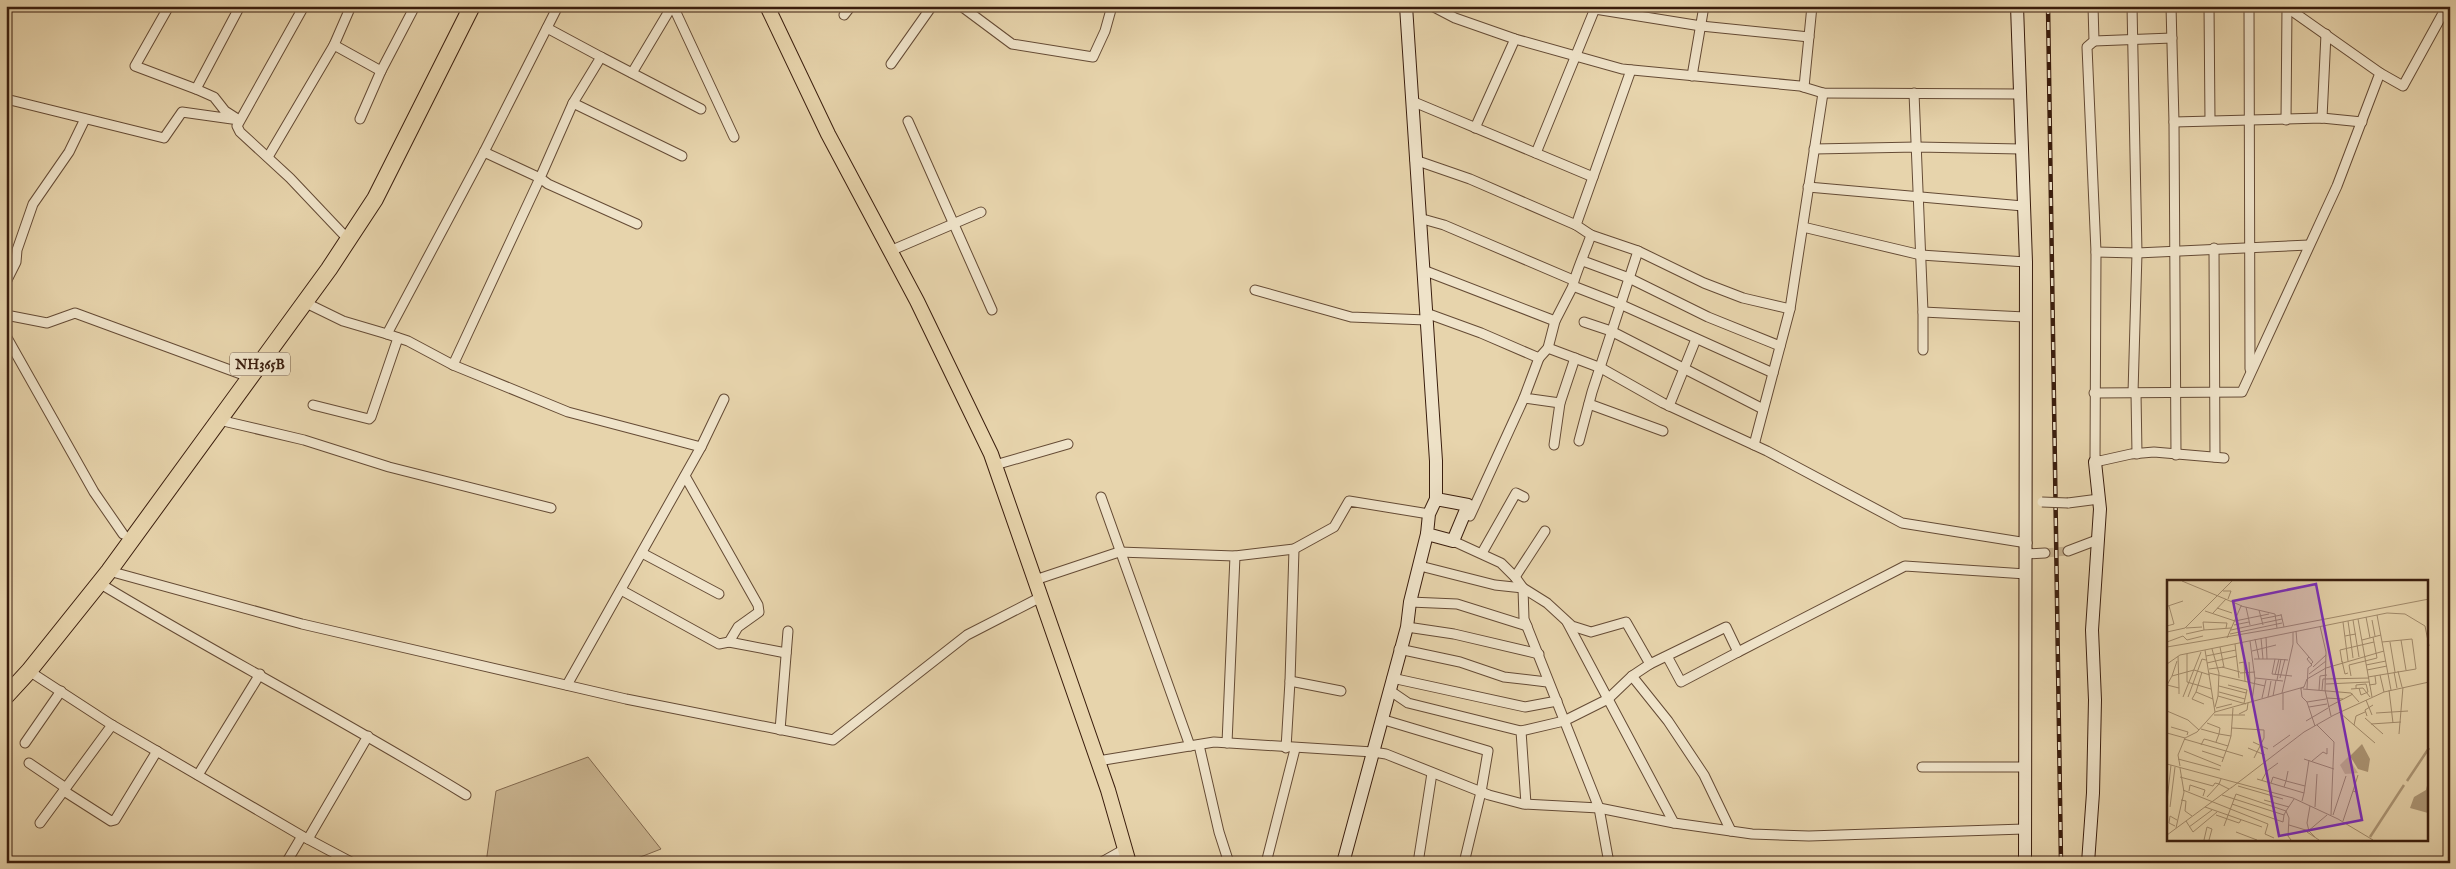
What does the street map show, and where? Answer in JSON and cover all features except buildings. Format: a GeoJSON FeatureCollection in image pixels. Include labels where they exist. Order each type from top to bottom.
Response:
{"type":"FeatureCollection","features":[{"type":"Feature","properties":{"kind":"highway","name":"NH365B"},"geometry":{"type":"LineString","coordinates":[[6,682],[53,628],[330,255],[373,184],[464,6]]}},
{"type":"Feature","properties":{"kind":"highway","name":"NH365B"},"geometry":{"type":"LineString","coordinates":[[6,696],[29,671],[104,577],[304,302],[375,199],[472,6]]}},
{"type":"Feature","properties":{"kind":"main road"},"geometry":{"type":"LineString","coordinates":[[767,6],[828,134],[890,251],[995,465],[1098,761],[1127,856]]}},
{"type":"Feature","properties":{"kind":"street"},"geometry":{"type":"LineString","coordinates":[[168,6],[136,66],[214,97],[225,111],[239,120]]}},
{"type":"Feature","properties":{"kind":"street"},"geometry":{"type":"LineString","coordinates":[[196,89],[240,6]]}},
{"type":"Feature","properties":{"kind":"street"},"geometry":{"type":"LineString","coordinates":[[304,6],[237,126],[240,132],[268,157],[343,234]]}},
{"type":"Feature","properties":{"kind":"street"},"geometry":{"type":"LineString","coordinates":[[268,157],[334,44],[352,6]]}},
{"type":"Feature","properties":{"kind":"street"},"geometry":{"type":"LineString","coordinates":[[360,119],[381,71],[415,6]]}},
{"type":"Feature","properties":{"kind":"street"},"geometry":{"type":"LineString","coordinates":[[387,334],[484,152],[558,6]]}},
{"type":"Feature","properties":{"kind":"street"},"geometry":{"type":"LineString","coordinates":[[632,73],[672,6]]}},
{"type":"Feature","properties":{"kind":"street"},"geometry":{"type":"LineString","coordinates":[[672,6],[734,137]]}},
{"type":"Feature","properties":{"kind":"street"},"geometry":{"type":"LineString","coordinates":[[844,15],[851,6]]}},
{"type":"Feature","properties":{"kind":"street"},"geometry":{"type":"LineString","coordinates":[[890,64],[932,6]]}},
{"type":"Feature","properties":{"kind":"street"},"geometry":{"type":"LineString","coordinates":[[961,6],[1012,44],[1093,57],[1105,31],[1112,6]]}},
{"type":"Feature","properties":{"kind":"street"},"geometry":{"type":"LineString","coordinates":[[1343,863],[1399,650],[1407,627],[1410,602],[1427,534],[1429,514],[1436,499],[1436,461],[1415,160],[1414,102],[1406,6]]}},
{"type":"Feature","properties":{"kind":"street"},"geometry":{"type":"LineString","coordinates":[[1432,6],[1455,18],[1515,39],[1575,57],[1632,70],[1804,87],[1823,93],[2019,94]]}},
{"type":"Feature","properties":{"kind":"street"},"geometry":{"type":"LineString","coordinates":[[1692,76],[1704,6]]}},
{"type":"Feature","properties":{"kind":"street"},"geometry":{"type":"LineString","coordinates":[[1804,87],[1812,6]]}},
{"type":"Feature","properties":{"kind":"street"},"geometry":{"type":"LineString","coordinates":[[2017,6],[2026,262],[2025,863]]}},
{"type":"Feature","properties":{"kind":"street"},"geometry":{"type":"LineString","coordinates":[[2093,6],[2094,41]]}},
{"type":"Feature","properties":{"kind":"street"},"geometry":{"type":"LineString","coordinates":[[2132,6],[2136,253],[2133,393],[2136,393],[2137,454]]}},
{"type":"Feature","properties":{"kind":"street"},"geometry":{"type":"LineString","coordinates":[[2171,6],[2174,122],[2176,455]]}},
{"type":"Feature","properties":{"kind":"street"},"geometry":{"type":"LineString","coordinates":[[2209,6],[2210,120]]}},
{"type":"Feature","properties":{"kind":"street"},"geometry":{"type":"LineString","coordinates":[[2249,6],[2250,371]]}},
{"type":"Feature","properties":{"kind":"street"},"geometry":{"type":"LineString","coordinates":[[2286,7],[2380,73],[2403,86],[2447,6]]}},
{"type":"Feature","properties":{"kind":"street"},"geometry":{"type":"LineString","coordinates":[[2286,7],[2286,120]]}},
{"type":"Feature","properties":{"kind":"street"},"geometry":{"type":"LineString","coordinates":[[1536,154],[1596,8],[1701,26],[1809,37]]}},
{"type":"Feature","properties":{"kind":"street"},"geometry":{"type":"LineString","coordinates":[[547,28],[701,109]]}},
{"type":"Feature","properties":{"kind":"street"},"geometry":{"type":"LineString","coordinates":[[2322,118],[2326,34]]}},
{"type":"Feature","properties":{"kind":"street"},"geometry":{"type":"LineString","coordinates":[[2088,863],[2093,793],[2095,700],[2092,630],[2099,498],[2095,462],[2094,393],[2096,252],[2087,47],[2094,41],[2172,38]]}},
{"type":"Feature","properties":{"kind":"street"},"geometry":{"type":"LineString","coordinates":[[1475,128],[1515,39]]}},
{"type":"Feature","properties":{"kind":"street"},"geometry":{"type":"LineString","coordinates":[[334,44],[381,71]]}},
{"type":"Feature","properties":{"kind":"street"},"geometry":{"type":"LineString","coordinates":[[453,365],[573,103],[601,57]]}},
{"type":"Feature","properties":{"kind":"street"},"geometry":{"type":"LineString","coordinates":[[1576,225],[1632,70]]}},
{"type":"Feature","properties":{"kind":"street"},"geometry":{"type":"LineString","coordinates":[[2094,393],[2242,392],[2250,371],[2337,186],[2380,73]]}},
{"type":"Feature","properties":{"kind":"street"},"geometry":{"type":"LineString","coordinates":[[1754,445],[1790,309],[1823,93]]}},
{"type":"Feature","properties":{"kind":"street"},"geometry":{"type":"LineString","coordinates":[[1914,93],[1924,312],[1923,350]]}},
{"type":"Feature","properties":{"kind":"street"},"geometry":{"type":"LineString","coordinates":[[6,99],[164,138],[182,112],[239,120]]}},
{"type":"Feature","properties":{"kind":"street"},"geometry":{"type":"LineString","coordinates":[[1414,102],[1593,176]]}},
{"type":"Feature","properties":{"kind":"street"},"geometry":{"type":"LineString","coordinates":[[573,103],[682,156]]}},
{"type":"Feature","properties":{"kind":"street"},"geometry":{"type":"LineString","coordinates":[[2174,122],[2322,118],[2362,122]]}},
{"type":"Feature","properties":{"kind":"street"},"geometry":{"type":"LineString","coordinates":[[6,282],[16,262],[17,250],[33,204],[69,152],[85,119]]}},
{"type":"Feature","properties":{"kind":"street"},"geometry":{"type":"LineString","coordinates":[[908,121],[992,310]]}},
{"type":"Feature","properties":{"kind":"street"},"geometry":{"type":"LineString","coordinates":[[1814,149],[1917,147],[2021,149]]}},
{"type":"Feature","properties":{"kind":"street"},"geometry":{"type":"LineString","coordinates":[[484,152],[637,224]]}},
{"type":"Feature","properties":{"kind":"street"},"geometry":{"type":"LineString","coordinates":[[1415,160],[1470,179],[1576,225],[1591,235],[1638,251],[1704,283],[1743,298],[1790,309]]}},
{"type":"Feature","properties":{"kind":"street"},"geometry":{"type":"LineString","coordinates":[[1808,188],[2023,206]]}},
{"type":"Feature","properties":{"kind":"street"},"geometry":{"type":"LineString","coordinates":[[890,251],[953,222],[981,212]]}},
{"type":"Feature","properties":{"kind":"street"},"geometry":{"type":"LineString","coordinates":[[1419,218],[1444,225],[1773,373]]}},
{"type":"Feature","properties":{"kind":"street"},"geometry":{"type":"LineString","coordinates":[[1803,226],[1921,255],[2026,262]]}},
{"type":"Feature","properties":{"kind":"street"},"geometry":{"type":"LineString","coordinates":[[1455,542],[1524,398],[1539,358],[1548,348],[1555,321],[1583,262],[1591,235]]}},
{"type":"Feature","properties":{"kind":"street"},"geometry":{"type":"LineString","coordinates":[[2096,252],[2136,253],[2309,245]]}},
{"type":"Feature","properties":{"kind":"street"},"geometry":{"type":"LineString","coordinates":[[2095,462],[2130,454],[2154,452],[2220,457],[2214,391],[2214,248]]}},
{"type":"Feature","properties":{"kind":"street"},"geometry":{"type":"LineString","coordinates":[[1579,441],[1611,331],[1622,305],[1628,278],[1638,251]]}},
{"type":"Feature","properties":{"kind":"street"},"geometry":{"type":"LineString","coordinates":[[1583,262],[1628,278],[1708,317],[1780,346]]}},
{"type":"Feature","properties":{"kind":"street"},"geometry":{"type":"LineString","coordinates":[[1422,270],[1555,321]]}},
{"type":"Feature","properties":{"kind":"street"},"geometry":{"type":"LineString","coordinates":[[1255,290],[1351,317],[1426,316],[1481,333],[1539,358]]}},
{"type":"Feature","properties":{"kind":"street"},"geometry":{"type":"LineString","coordinates":[[304,302],[343,321],[398,338],[453,365],[568,412],[701,448]]}},
{"type":"Feature","properties":{"kind":"street"},"geometry":{"type":"LineString","coordinates":[[1924,312],[2025,317]]}},
{"type":"Feature","properties":{"kind":"street"},"geometry":{"type":"LineString","coordinates":[[6,315],[47,323],[75,314],[241,374]]}},
{"type":"Feature","properties":{"kind":"street"},"geometry":{"type":"LineString","coordinates":[[1584,322],[1611,331],[1764,408]]}},
{"type":"Feature","properties":{"kind":"street"},"geometry":{"type":"LineString","coordinates":[[6,336],[94,492],[123,534]]}},
{"type":"Feature","properties":{"kind":"street"},"geometry":{"type":"LineString","coordinates":[[314,405],[369,419],[398,338]]}},
{"type":"Feature","properties":{"kind":"street"},"geometry":{"type":"LineString","coordinates":[[1669,406],[1696,338]]}},
{"type":"Feature","properties":{"kind":"street"},"geometry":{"type":"LineString","coordinates":[[1548,348],[1601,368],[1669,406],[1754,445],[1902,523],[2045,553]]}},
{"type":"Feature","properties":{"kind":"street"},"geometry":{"type":"LineString","coordinates":[[1554,445],[1560,403],[1575,358]]}},
{"type":"Feature","properties":{"kind":"street"},"geometry":{"type":"LineString","coordinates":[[1524,398],[1560,403]]}},
{"type":"Feature","properties":{"kind":"street"},"geometry":{"type":"LineString","coordinates":[[568,685],[701,448],[724,399]]}},
{"type":"Feature","properties":{"kind":"street"},"geometry":{"type":"LineString","coordinates":[[1589,404],[1663,431]]}},
{"type":"Feature","properties":{"kind":"street"},"geometry":{"type":"LineString","coordinates":[[219,420],[304,440],[389,467],[551,508]]}},
{"type":"Feature","properties":{"kind":"street"},"geometry":{"type":"LineString","coordinates":[[995,465],[1068,444]]}},
{"type":"Feature","properties":{"kind":"street"},"geometry":{"type":"LineString","coordinates":[[684,476],[758,605],[759,612],[738,627],[729,642]]}},
{"type":"Feature","properties":{"kind":"street"},"geometry":{"type":"LineString","coordinates":[[1482,553],[1516,493],[1524,497]]}},
{"type":"Feature","properties":{"kind":"street"},"geometry":{"type":"LineString","coordinates":[[1100,497],[1119,552],[1195,746],[1229,863]]}},
{"type":"Feature","properties":{"kind":"street"},"geometry":{"type":"LineString","coordinates":[[2026,503],[2068,503],[2099,498]]}},
{"type":"Feature","properties":{"kind":"street"},"geometry":{"type":"LineString","coordinates":[[1436,499],[1468,505],[1455,542]]}},
{"type":"Feature","properties":{"kind":"street"},"geometry":{"type":"LineString","coordinates":[[1035,580],[1119,552],[1235,556],[1294,549],[1334,527],[1349,501],[1429,514]]}},
{"type":"Feature","properties":{"kind":"street"},"geometry":{"type":"LineString","coordinates":[[1516,577],[1545,531]]}},
{"type":"Feature","properties":{"kind":"street"},"geometry":{"type":"LineString","coordinates":[[1427,534],[1455,542],[1501,563],[1516,577],[1523,588],[1547,603],[1572,626],[1591,632],[1626,622],[1650,664]]}},
{"type":"Feature","properties":{"kind":"street"},"geometry":{"type":"LineString","coordinates":[[2068,550],[2097,540]]}},
{"type":"Feature","properties":{"kind":"street"},"geometry":{"type":"LineString","coordinates":[[1286,748],[1294,549]]}},
{"type":"Feature","properties":{"kind":"street"},"geometry":{"type":"LineString","coordinates":[[642,553],[719,594]]}},
{"type":"Feature","properties":{"kind":"street"},"geometry":{"type":"LineString","coordinates":[[1227,743],[1235,556]]}},
{"type":"Feature","properties":{"kind":"street"},"geometry":{"type":"LineString","coordinates":[[1420,566],[1495,585],[1523,588]]}},
{"type":"Feature","properties":{"kind":"street"},"geometry":{"type":"LineString","coordinates":[[1667,656],[1681,682],[1905,566],[2026,574]]}},
{"type":"Feature","properties":{"kind":"street"},"geometry":{"type":"LineString","coordinates":[[104,577],[196,641],[260,674],[466,795]]}},
{"type":"Feature","properties":{"kind":"street"},"geometry":{"type":"LineString","coordinates":[[104,577],[568,685],[833,740],[967,635],[1041,597]]}},
{"type":"Feature","properties":{"kind":"street"},"geometry":{"type":"LineString","coordinates":[[1523,588],[1524,619],[1540,654],[1547,682],[1557,701],[1599,808],[1609,863]]}},
{"type":"Feature","properties":{"kind":"street"},"geometry":{"type":"LineString","coordinates":[[621,590],[719,644],[729,642],[786,653]]}},
{"type":"Feature","properties":{"kind":"street"},"geometry":{"type":"LineString","coordinates":[[1410,602],[1457,604],[1527,626]]}},
{"type":"Feature","properties":{"kind":"street"},"geometry":{"type":"LineString","coordinates":[[1565,620],[1674,823]]}},
{"type":"Feature","properties":{"kind":"street"},"geometry":{"type":"LineString","coordinates":[[1407,627],[1454,634],[1540,654]]}},
{"type":"Feature","properties":{"kind":"street"},"geometry":{"type":"LineString","coordinates":[[1390,684],[1408,703],[1521,731],[1564,721],[1608,699],[1632,676],[1650,664],[1726,627],[1738,652]]}},
{"type":"Feature","properties":{"kind":"street"},"geometry":{"type":"LineString","coordinates":[[780,730],[788,631]]}},
{"type":"Feature","properties":{"kind":"street"},"geometry":{"type":"LineString","coordinates":[[1399,650],[1460,662],[1504,677],[1547,682]]}},
{"type":"Feature","properties":{"kind":"street"},"geometry":{"type":"LineString","coordinates":[[29,671],[112,726],[305,838],[353,863]]}},
{"type":"Feature","properties":{"kind":"street"},"geometry":{"type":"LineString","coordinates":[[198,775],[260,674]]}},
{"type":"Feature","properties":{"kind":"street"},"geometry":{"type":"LineString","coordinates":[[1632,676],[1668,721],[1704,775],[1731,831]]}},
{"type":"Feature","properties":{"kind":"street"},"geometry":{"type":"LineString","coordinates":[[1290,681],[1341,691]]}},
{"type":"Feature","properties":{"kind":"street"},"geometry":{"type":"LineString","coordinates":[[1390,684],[1525,707],[1557,701]]}},
{"type":"Feature","properties":{"kind":"street"},"geometry":{"type":"LineString","coordinates":[[24,743],[61,691]]}},
{"type":"Feature","properties":{"kind":"street"},"geometry":{"type":"LineString","coordinates":[[1382,719],[1488,751],[1481,792],[1464,863]]}},
{"type":"Feature","properties":{"kind":"street"},"geometry":{"type":"LineString","coordinates":[[40,823],[112,726]]}},
{"type":"Feature","properties":{"kind":"street"},"geometry":{"type":"LineString","coordinates":[[1521,731],[1526,804]]}},
{"type":"Feature","properties":{"kind":"street"},"geometry":{"type":"LineString","coordinates":[[286,863],[305,838],[368,736]]}},
{"type":"Feature","properties":{"kind":"street"},"geometry":{"type":"LineString","coordinates":[[1098,761],[1214,742],[1295,749],[1373,752],[1386,754],[1481,792],[1526,804],[1599,808],[1674,823],[1752,834],[1808,836],[2024,829]]}},
{"type":"Feature","properties":{"kind":"street"},"geometry":{"type":"LineString","coordinates":[[1266,863],[1295,749]]}},
{"type":"Feature","properties":{"kind":"street"},"geometry":{"type":"LineString","coordinates":[[29,763],[111,821],[115,820],[157,751]]}},
{"type":"Feature","properties":{"kind":"street"},"geometry":{"type":"LineString","coordinates":[[1922,767],[2025,767]]}},
{"type":"Feature","properties":{"kind":"street"},"geometry":{"type":"LineString","coordinates":[[1418,863],[1432,773]]}},
{"type":"Feature","properties":{"kind":"street"},"geometry":{"type":"LineString","coordinates":[[1100,863],[1127,856]]}},
{"type":"Feature","properties":{"kind":"shaded area"},"geometry":{"type":"Polygon","coordinates":[[[588,757],[661,849],[625,863],[486,863],[496,791],[588,757]]]}},
{"type":"Feature","properties":{"kind":"tunnel"},"geometry":{"type":"LineString","coordinates":[[2045,553],[2068,551]]}},
{"type":"Feature","properties":{"kind":"railway"},"geometry":{"type":"LineString","coordinates":[[2048,6],[2061,863]]}}]}
